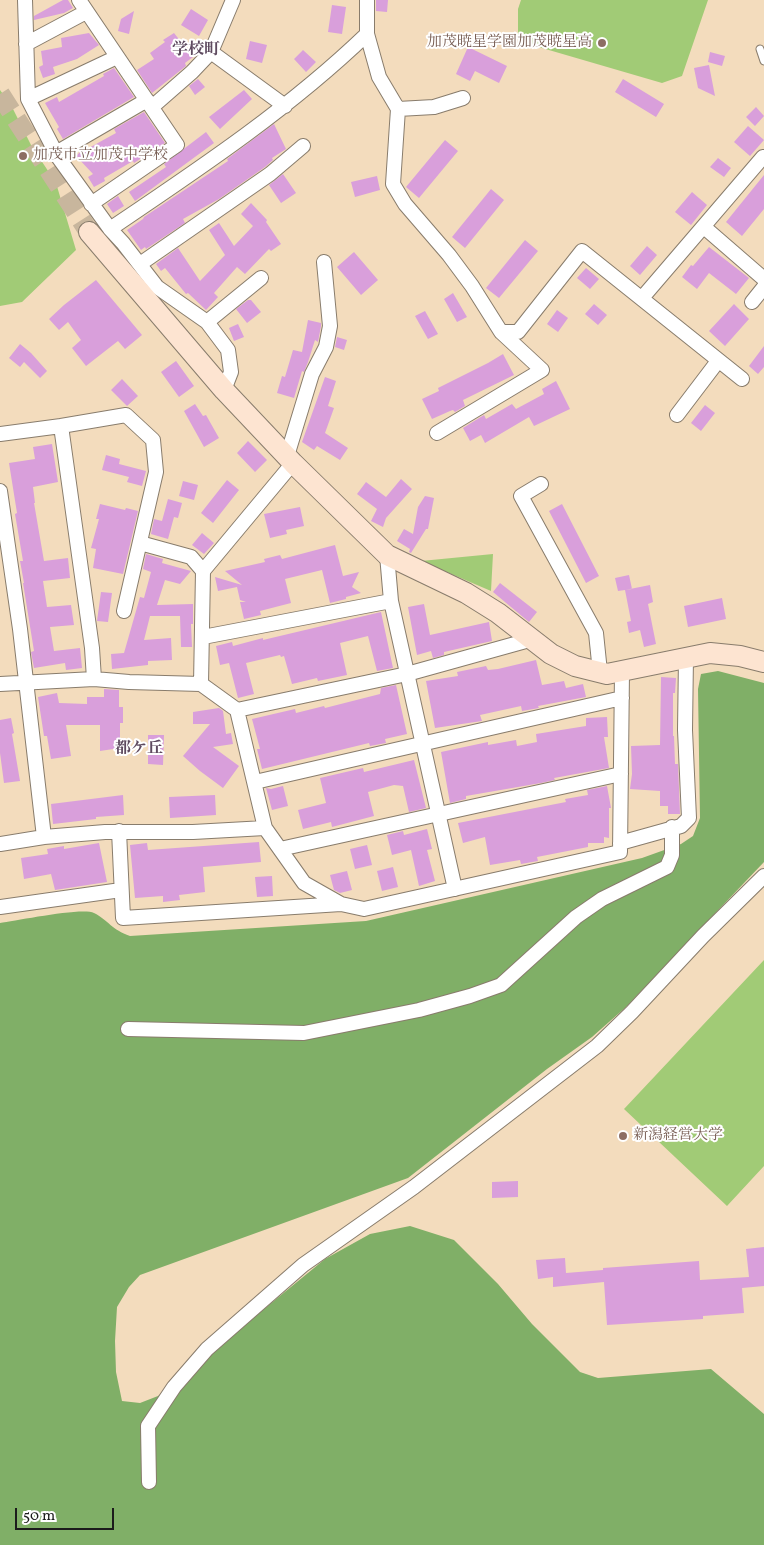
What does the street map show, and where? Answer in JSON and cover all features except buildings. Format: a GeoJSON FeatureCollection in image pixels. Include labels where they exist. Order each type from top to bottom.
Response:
{"type":"FeatureCollection","features":[{"type":"Feature","properties":{"kind":"street"},"geometry":{"type":"LineString","coordinates":[[25,0],[28,100],[56,153],[110,229],[158,287],[208,322],[228,350],[231,372],[224,390]]}},
{"type":"Feature","properties":{"kind":"street"},"geometry":{"type":"LineString","coordinates":[[79,0],[177,145],[91,204]]}},
{"type":"Feature","properties":{"kind":"street"},"geometry":{"type":"LineString","coordinates":[[56,153],[150,103],[192,72],[211,52],[232,0]]}},
{"type":"Feature","properties":{"kind":"street"},"geometry":{"type":"LineString","coordinates":[[367,0],[367,34],[378,76],[398,109],[393,184],[405,204],[472,286],[501,332],[542,370],[437,433]]}},
{"type":"Feature","properties":{"kind":"street"},"geometry":{"type":"LineString","coordinates":[[26,44],[86,12]]}},
{"type":"Feature","properties":{"kind":"street"},"geometry":{"type":"LineString","coordinates":[[110,229],[197,171],[285,106],[337,63],[367,34]]}},
{"type":"Feature","properties":{"kind":"street"},"geometry":{"type":"LineString","coordinates":[[211,52],[285,106]]}},
{"type":"Feature","properties":{"kind":"street"},"geometry":{"type":"LineString","coordinates":[[28,100],[118,57]]}},
{"type":"Feature","properties":{"kind":"street"},"geometry":{"type":"LineString","coordinates":[[398,109],[434,107],[464,98]]}},
{"type":"Feature","properties":{"kind":"street"},"geometry":{"type":"LineString","coordinates":[[140,264],[270,174],[303,146]]}},
{"type":"Feature","properties":{"kind":"street"},"geometry":{"type":"LineString","coordinates":[[642,298],[763,157]]}},
{"type":"Feature","properties":{"kind":"street"},"geometry":{"type":"LineString","coordinates":[[704,227],[764,279]]}},
{"type":"Feature","properties":{"kind":"street"},"geometry":{"type":"LineString","coordinates":[[89,232],[224,390],[290,460],[387,555],[466,593],[498,612],[551,654],[575,666],[607,674],[710,653],[740,656],[764,662]]}},
{"type":"Feature","properties":{"kind":"street"},"geometry":{"type":"LineString","coordinates":[[501,332],[518,332],[582,251],[742,379]]}},
{"type":"Feature","properties":{"kind":"street"},"geometry":{"type":"LineString","coordinates":[[201,684],[203,570],[290,460],[312,374],[326,347],[330,326],[324,262]]}},
{"type":"Feature","properties":{"kind":"street"},"geometry":{"type":"LineString","coordinates":[[208,322],[261,278]]}},
{"type":"Feature","properties":{"kind":"street"},"geometry":{"type":"LineString","coordinates":[[752,302],[764,287]]}},
{"type":"Feature","properties":{"kind":"street"},"geometry":{"type":"LineString","coordinates":[[677,415],[718,361]]}},
{"type":"Feature","properties":{"kind":"street"},"geometry":{"type":"LineString","coordinates":[[0,434],[126,415],[152,440],[156,472],[124,611]]}},
{"type":"Feature","properties":{"kind":"street"},"geometry":{"type":"LineString","coordinates":[[61,426],[91,638],[94,678]]}},
{"type":"Feature","properties":{"kind":"street"},"geometry":{"type":"LineString","coordinates":[[541,484],[522,496],[596,633],[600,672]]}},
{"type":"Feature","properties":{"kind":"street"},"geometry":{"type":"LineString","coordinates":[[0,491],[26,681],[44,837]]}},
{"type":"Feature","properties":{"kind":"street"},"geometry":{"type":"LineString","coordinates":[[140,543],[191,557],[203,570]]}},
{"type":"Feature","properties":{"kind":"street"},"geometry":{"type":"LineString","coordinates":[[387,555],[391,601],[455,889]]}},
{"type":"Feature","properties":{"kind":"street"},"geometry":{"type":"LineString","coordinates":[[203,638],[391,601]]}},
{"type":"Feature","properties":{"kind":"street"},"geometry":{"type":"LineString","coordinates":[[237,710],[407,674],[533,639]]}},
{"type":"Feature","properties":{"kind":"street"},"geometry":{"type":"LineString","coordinates":[[620,844],[672,827],[681,826],[689,818],[685,730],[686,657]]}},
{"type":"Feature","properties":{"kind":"street"},"geometry":{"type":"LineString","coordinates":[[119,831],[122,918],[341,904],[364,909],[620,852],[622,672]]}},
{"type":"Feature","properties":{"kind":"street"},"geometry":{"type":"LineString","coordinates":[[0,684],[94,678],[129,682],[201,684],[237,710],[265,828],[304,883],[341,904]]}},
{"type":"Feature","properties":{"kind":"street"},"geometry":{"type":"LineString","coordinates":[[255,782],[622,698]]}},
{"type":"Feature","properties":{"kind":"street"},"geometry":{"type":"LineString","coordinates":[[280,849],[621,774]]}},
{"type":"Feature","properties":{"kind":"street"},"geometry":{"type":"LineString","coordinates":[[128,1029],[304,1033],[419,1010],[501,985],[576,918],[602,899],[668,868],[672,856],[672,827]]}},
{"type":"Feature","properties":{"kind":"street"},"geometry":{"type":"LineString","coordinates":[[0,844],[44,837],[119,831],[193,832],[265,828]]}},
{"type":"Feature","properties":{"kind":"street"},"geometry":{"type":"LineString","coordinates":[[149,1482],[148,1426],[174,1387],[207,1349],[303,1265],[414,1187],[597,1046],[764,876]]}},
{"type":"Feature","properties":{"kind":"street"},"geometry":{"type":"LineString","coordinates":[[0,907],[121,890]]}},
{"type":"Feature","properties":{"kind":"lane"},"geometry":{"type":"LineString","coordinates":[[760,49],[764,60]]}},
{"type":"Feature","properties":{"kind":"green space","name":"加茂暁星学園加茂暁星高"},"geometry":{"type":"Polygon","coordinates":[[[521,0],[708,0],[682,76],[662,83],[518,41],[518,9],[521,0]]]}},
{"type":"Feature","properties":{"kind":"green space","name":"加茂市立加茂中学校"},"geometry":{"type":"Polygon","coordinates":[[[0,90],[11,105],[31,145],[56,183],[76,250],[22,302],[0,306],[0,90]]]}},
{"type":"Feature","properties":{"kind":"green space"},"geometry":{"type":"Polygon","coordinates":[[[493,554],[491,591],[421,561],[493,554]]]}},
{"type":"Feature","properties":{"kind":"green space"},"geometry":{"type":"Polygon","coordinates":[[[718,671],[764,683],[764,862],[626,1007],[592,1037],[547,1069],[408,1178],[140,1275],[129,1287],[117,1307],[116,1372],[122,1401],[140,1403],[158,1396],[325,1259],[370,1234],[410,1226],[454,1240],[498,1284],[532,1324],[580,1372],[598,1378],[711,1369],[764,1414],[764,1545],[0,1545],[0,923],[63,913],[87,912],[94,913],[119,931],[130,936],[366,921],[642,858],[681,844],[693,836],[700,818],[698,689],[701,674],[718,671]]]}},
{"type":"Feature","properties":{"kind":"green space"},"geometry":{"type":"Polygon","coordinates":[[[764,960],[764,1166],[727,1206],[624,1109],[764,960]]]}},
{"type":"Feature","properties":{"kind":"tunnel"},"geometry":{"type":"LineString","coordinates":[[0,94],[89,232]]}},
{"type":"Feature","properties":{"kind":"place","name":"加茂暁星学園加茂暁星高"},"geometry":{"type":"Point","coordinates":[602,43]}},
{"type":"Feature","properties":{"kind":"place","name":"加茂市立加茂中学校"},"geometry":{"type":"Point","coordinates":[23,156]}},
{"type":"Feature","properties":{"kind":"place","name":"新潟経営大学"},"geometry":{"type":"Point","coordinates":[623,1136]}},
{"type":"Feature","properties":{"kind":"district","name":"学校町"},"geometry":{"type":"Point","coordinates":[196,51]}},
{"type":"Feature","properties":{"kind":"district","name":"都ケ丘"},"geometry":{"type":"Point","coordinates":[139,750]}}]}
